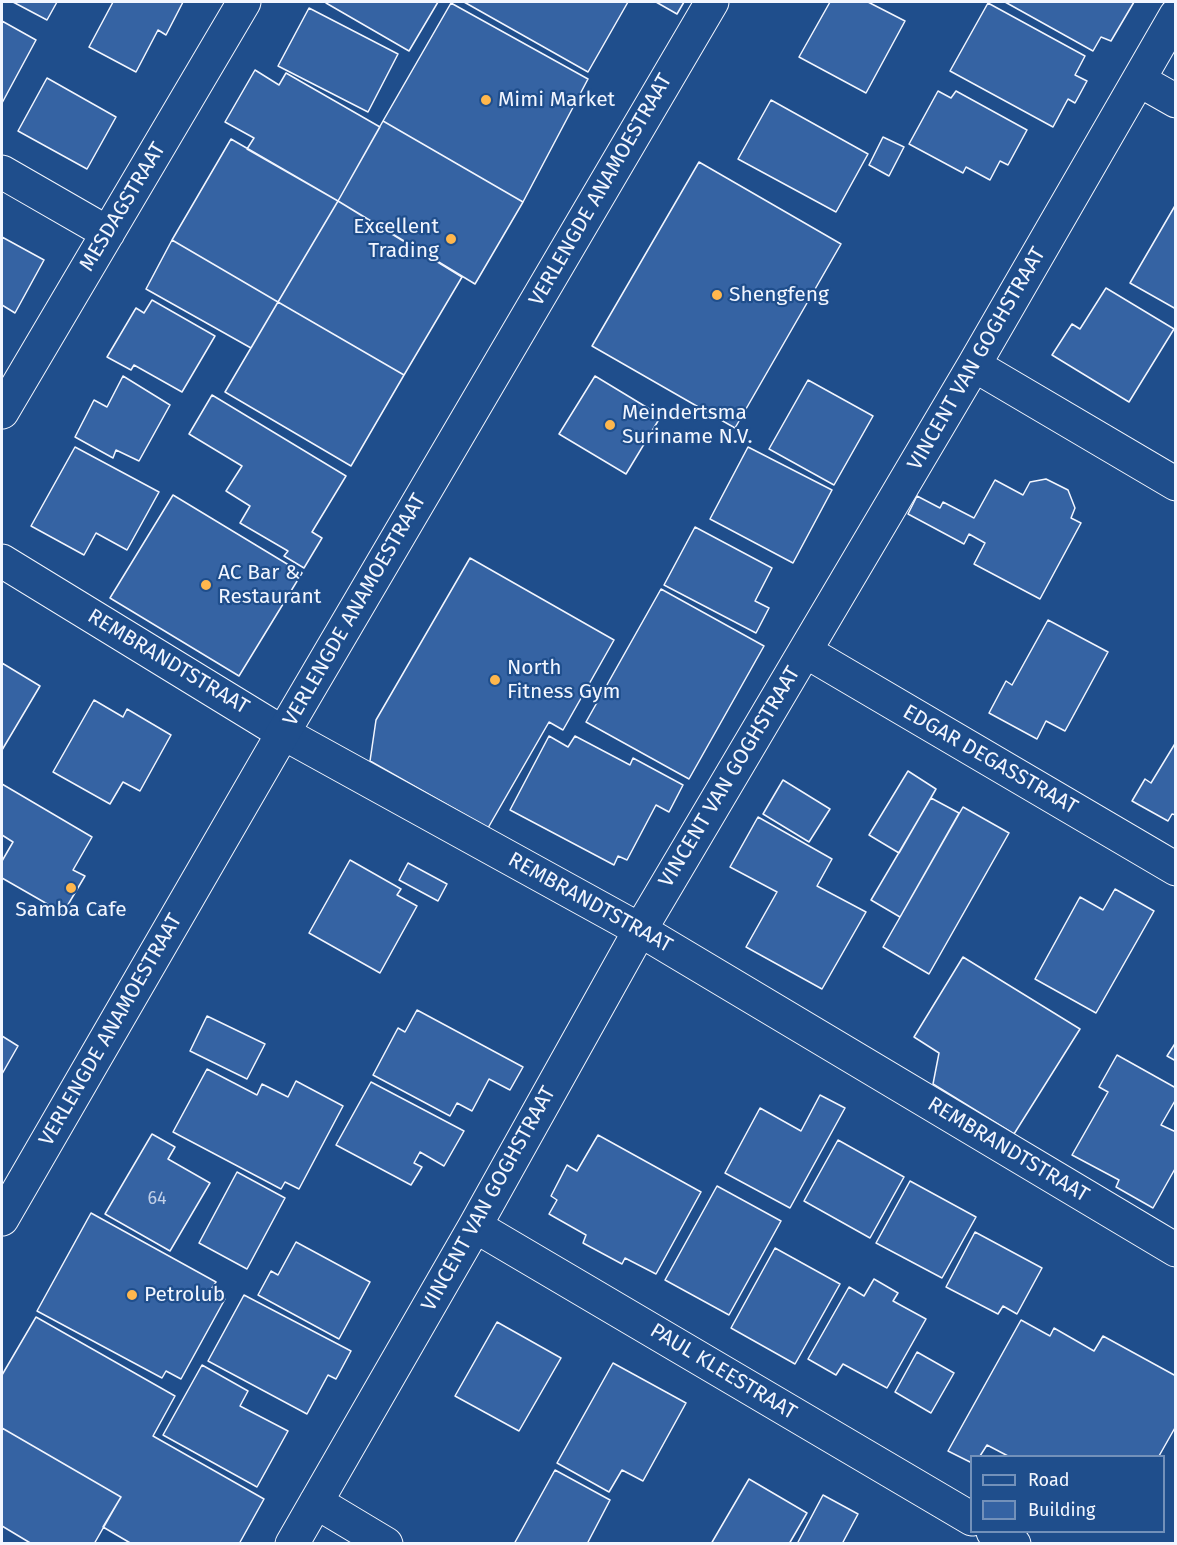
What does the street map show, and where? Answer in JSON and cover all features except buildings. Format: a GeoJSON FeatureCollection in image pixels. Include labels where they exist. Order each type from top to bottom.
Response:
{"type":"FeatureCollection","features":[{"type":"Feature","properties":{"kind":"street","name":"MESDAGSTRAAT"},"geometry":{"type":"LineString","coordinates":[[2,412],[244,2]]}},
{"type":"Feature","properties":{"kind":"street","name":"VERLENGDE ANAMOESTRAAT"},"geometry":{"type":"LineString","coordinates":[[2,1220],[283,733],[712,2]]}},
{"type":"Feature","properties":{"kind":"street","name":"VINCENT VAN GOGHSTRAAT"},"geometry":{"type":"LineString","coordinates":[[292,1544],[475,1226],[640,930],[974,365],[1176,15]]}},
{"type":"Feature","properties":{"kind":"street"},"geometry":{"type":"LineString","coordinates":[[1139,80],[1176,101]]}},
{"type":"Feature","properties":{"kind":"street"},"geometry":{"type":"LineString","coordinates":[[2,172],[108,233]]}},
{"type":"Feature","properties":{"kind":"street"},"geometry":{"type":"LineString","coordinates":[[974,365],[1176,484]]}},
{"type":"Feature","properties":{"kind":"street","name":"REMBRANDTSTRAAT"},"geometry":{"type":"LineString","coordinates":[[2,561],[283,733],[640,930],[1176,1250]]}},
{"type":"Feature","properties":{"kind":"street","name":"EDGAR DEGASSTRAAT"},"geometry":{"type":"LineString","coordinates":[[805,651],[1176,869]]}},
{"type":"Feature","properties":{"kind":"street","name":"PAUL KLEESTRAAT"},"geometry":{"type":"LineString","coordinates":[[475,1226],[970,1518]]}},
{"type":"Feature","properties":{"kind":"street"},"geometry":{"type":"LineString","coordinates":[[316,1502],[386,1544]]}},
{"type":"Feature","properties":{"kind":"street"},"geometry":{"type":"LineString","coordinates":[[995,1533],[1014,1544]]}},
{"type":"Feature","properties":{"kind":"place","name":"Mimi Market"},"geometry":{"type":"Point","coordinates":[486,100]}},
{"type":"Feature","properties":{"kind":"place","name":"Excellent Trading"},"geometry":{"type":"Point","coordinates":[451,239]}},
{"type":"Feature","properties":{"kind":"place","name":"Shengfeng"},"geometry":{"type":"Point","coordinates":[717,295]}},
{"type":"Feature","properties":{"kind":"place","name":"Meindertsma Suriname N.V."},"geometry":{"type":"Point","coordinates":[610,425]}},
{"type":"Feature","properties":{"kind":"place","name":"AC Bar & Restaurant"},"geometry":{"type":"Point","coordinates":[206,585]}},
{"type":"Feature","properties":{"kind":"place","name":"North Fitness Gym"},"geometry":{"type":"Point","coordinates":[495,680]}},
{"type":"Feature","properties":{"kind":"place","name":"Samba Cafe"},"geometry":{"type":"Point","coordinates":[71,888]}},
{"type":"Feature","properties":{"kind":"place","name":"Petrolub"},"geometry":{"type":"Point","coordinates":[132,1295]}}]}
